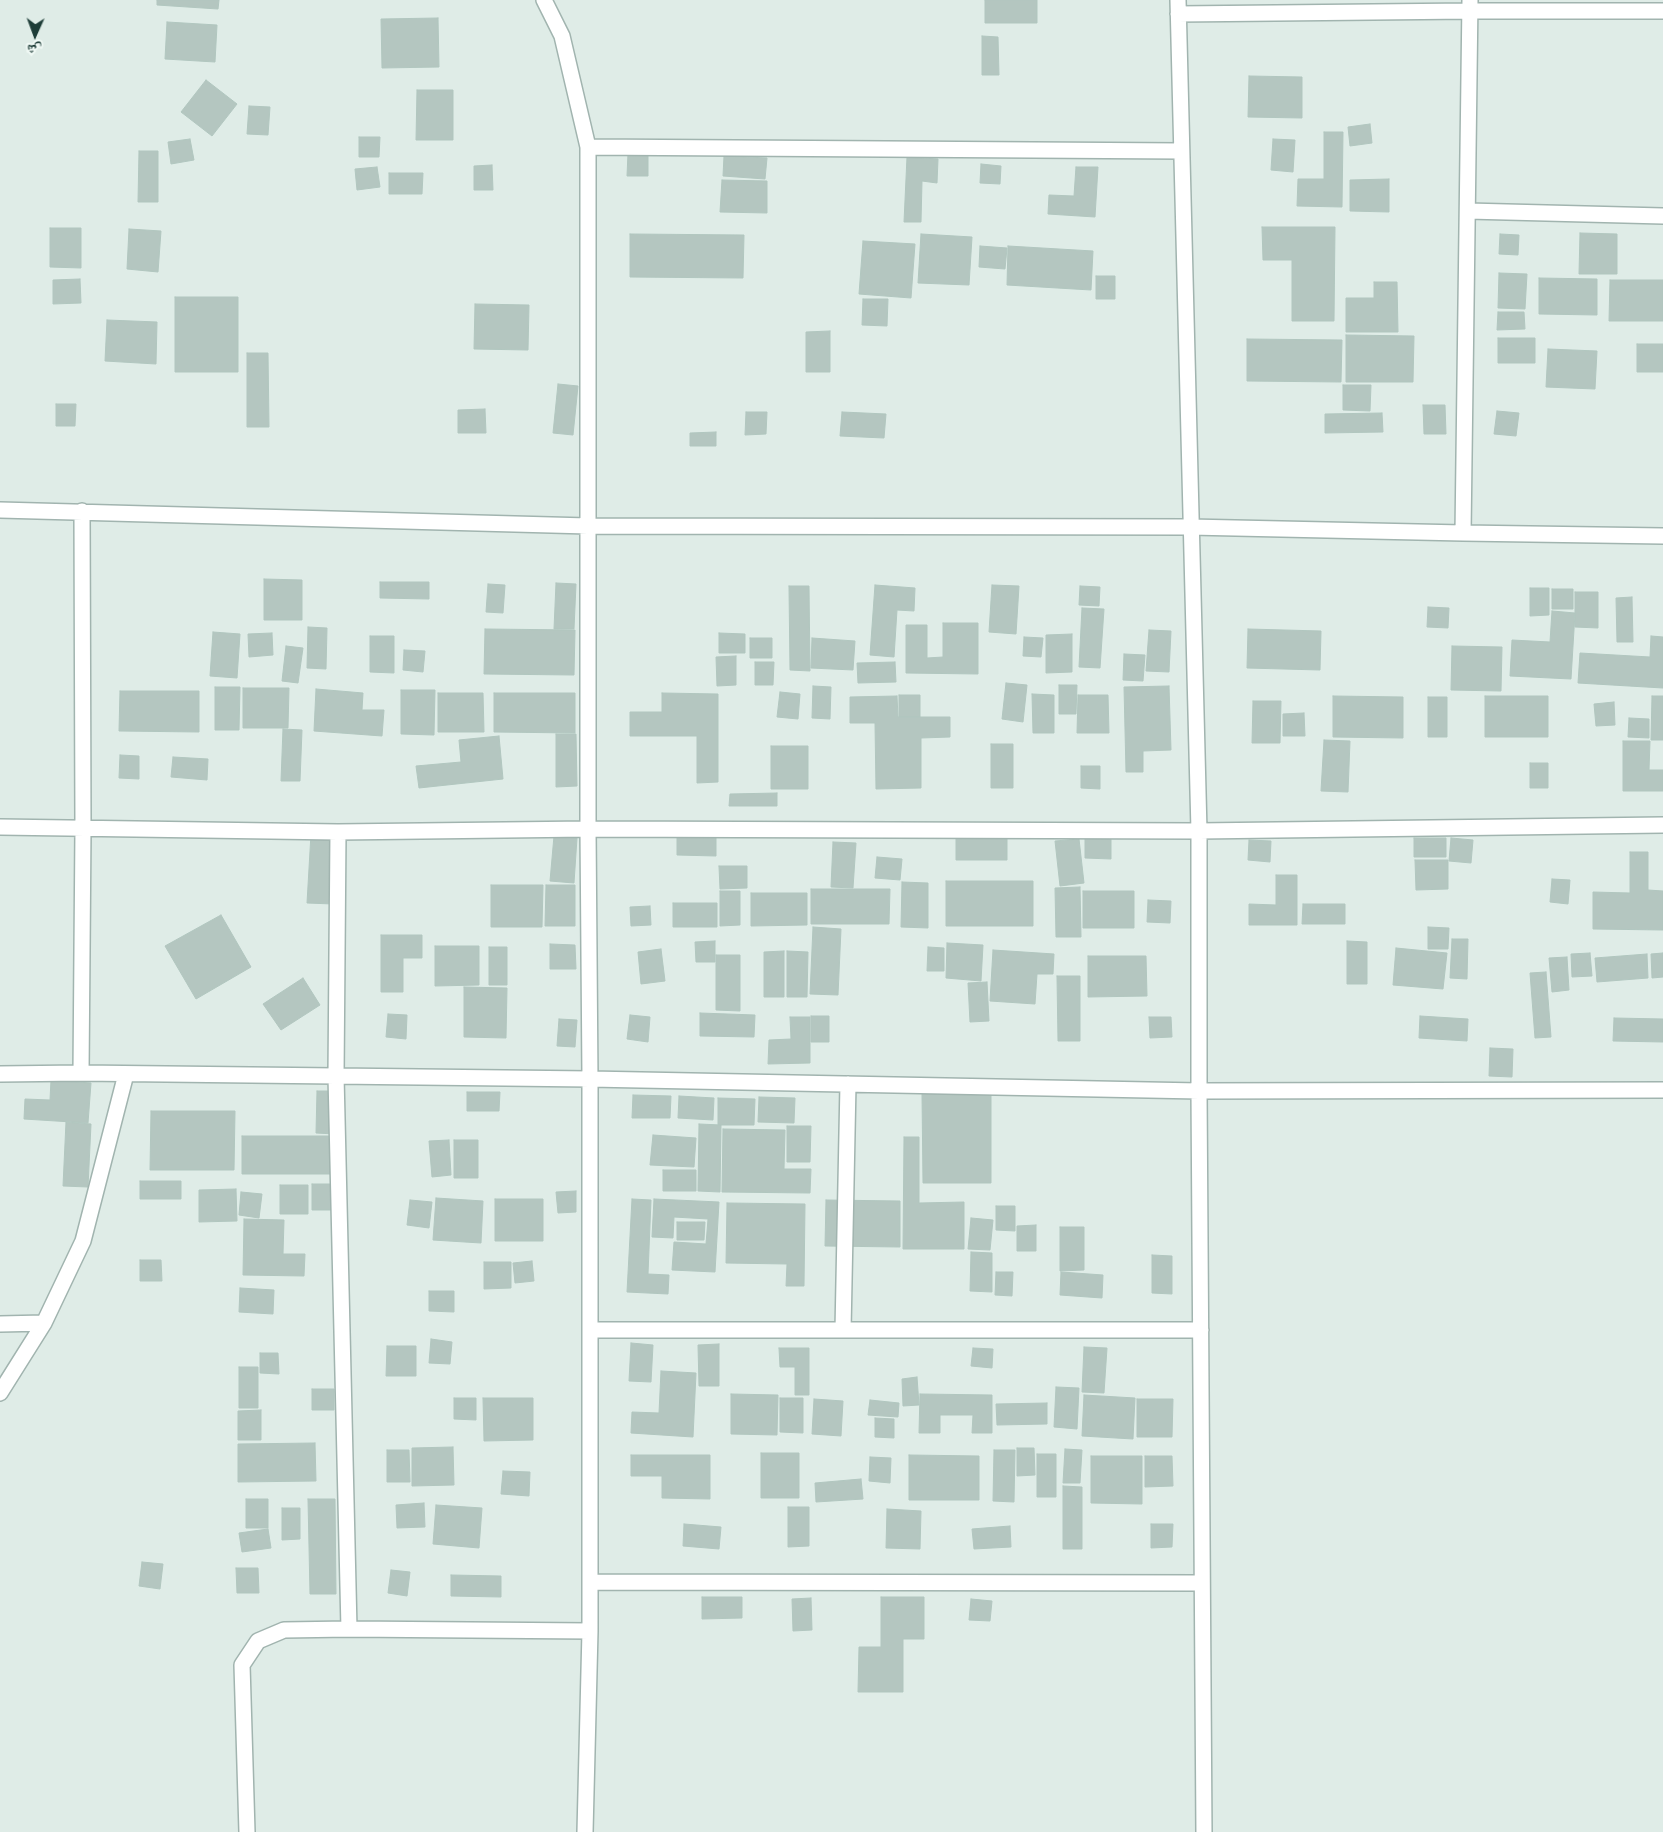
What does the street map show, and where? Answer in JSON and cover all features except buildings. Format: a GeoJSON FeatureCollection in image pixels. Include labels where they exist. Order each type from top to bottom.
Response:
{"type":"FeatureCollection","features":[{"type":"Feature","properties":{"kind":"street"},"geometry":{"type":"LineString","coordinates":[[544,0],[562,36],[588,147],[590,1631],[585,1832]]}},
{"type":"Feature","properties":{"kind":"street"},"geometry":{"type":"LineString","coordinates":[[1464,534],[1470,6]]}},
{"type":"Feature","properties":{"kind":"street"},"geometry":{"type":"LineString","coordinates":[[1204,1832],[1199,831],[1178,7],[1470,6],[1663,12]]}},
{"type":"Feature","properties":{"kind":"street"},"geometry":{"type":"LineString","coordinates":[[588,147],[1181,151]]}},
{"type":"Feature","properties":{"kind":"street"},"geometry":{"type":"LineString","coordinates":[[1468,210],[1663,216]]}},
{"type":"Feature","properties":{"kind":"street"},"geometry":{"type":"LineString","coordinates":[[0,510],[588,526],[1190,527],[1464,534],[1663,536]]}},
{"type":"Feature","properties":{"kind":"street"},"geometry":{"type":"LineString","coordinates":[[81,1073],[83,828],[82,511]]}},
{"type":"Feature","properties":{"kind":"street"},"geometry":{"type":"LineString","coordinates":[[0,827],[338,832],[588,829],[1199,831],[1663,825]]}},
{"type":"Feature","properties":{"kind":"street"},"geometry":{"type":"LineString","coordinates":[[338,832],[336,1076],[349,1629]]}},
{"type":"Feature","properties":{"kind":"street"},"geometry":{"type":"LineString","coordinates":[[0,1074],[81,1073],[590,1079],[1199,1091],[1663,1090]]}},
{"type":"Feature","properties":{"kind":"street"},"geometry":{"type":"LineString","coordinates":[[0,1394],[44,1323],[83,1241],[126,1074]]}},
{"type":"Feature","properties":{"kind":"street"},"geometry":{"type":"LineString","coordinates":[[843,1330],[848,1084]]}},
{"type":"Feature","properties":{"kind":"street"},"geometry":{"type":"LineString","coordinates":[[0,1324],[44,1323]]}},
{"type":"Feature","properties":{"kind":"street"},"geometry":{"type":"LineString","coordinates":[[590,1330],[1201,1330]]}},
{"type":"Feature","properties":{"kind":"street"},"geometry":{"type":"LineString","coordinates":[[590,1582],[1202,1583]]}},
{"type":"Feature","properties":{"kind":"street"},"geometry":{"type":"LineString","coordinates":[[247,1832],[242,1665],[258,1641],[284,1630],[590,1631]]}}]}
